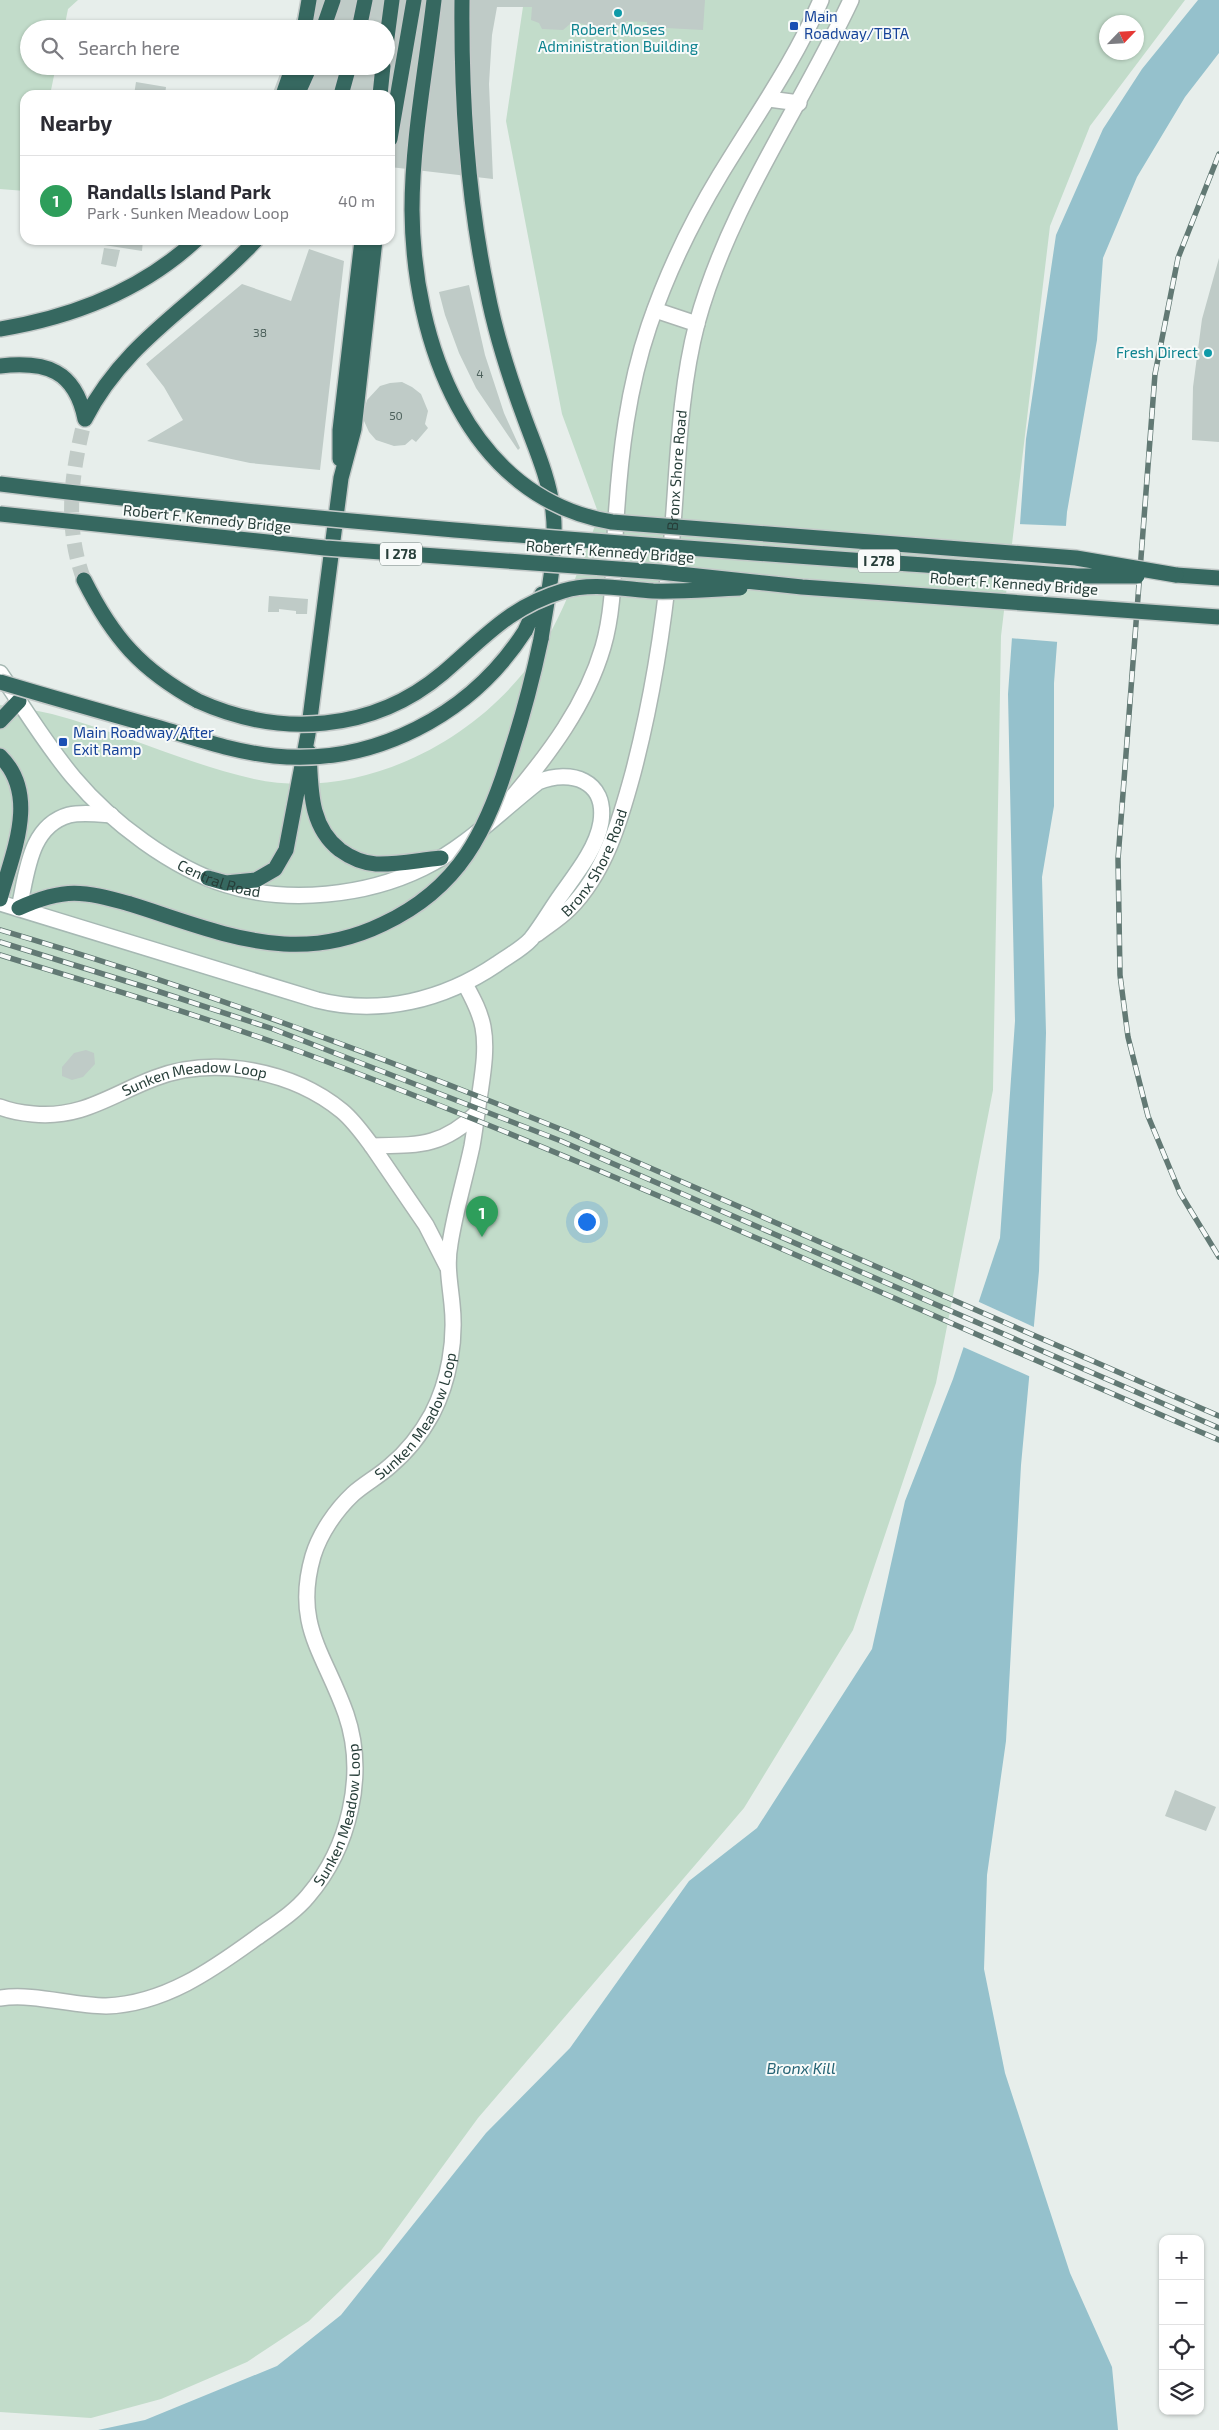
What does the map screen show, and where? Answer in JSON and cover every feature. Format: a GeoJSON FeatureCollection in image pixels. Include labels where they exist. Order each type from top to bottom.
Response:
{"type":"FeatureCollection","features":[{"type":"Feature","properties":{"kind":"highway"},"geometry":{"type":"LineString","coordinates":[[306,20],[309,0]]}},
{"type":"Feature","properties":{"kind":"highway"},"geometry":{"type":"LineString","coordinates":[[326,20],[332,0]]}},
{"type":"Feature","properties":{"kind":"highway"},"geometry":{"type":"LineString","coordinates":[[361,20],[365,0]]}},
{"type":"Feature","properties":{"kind":"highway"},"geometry":{"type":"LineString","coordinates":[[389,20],[392,0]]}},
{"type":"Feature","properties":{"kind":"highway"},"geometry":{"type":"LineString","coordinates":[[395,110],[414,0]]}},
{"type":"Feature","properties":{"kind":"highway"},"geometry":{"type":"LineString","coordinates":[[434,0],[412,208],[415,264],[421,300],[436,355],[460,409],[473,432],[488,451],[523,485],[561,508],[580,516],[612,522],[1076,558],[1176,576]]}},
{"type":"Feature","properties":{"kind":"highway"},"geometry":{"type":"LineString","coordinates":[[19,908],[42,897],[71,892],[94,894],[252,940],[302,944],[357,935],[411,909],[430,896],[455,872],[481,833],[498,795],[507,766],[541,639],[553,551],[553,510],[543,468],[504,358],[487,290],[471,187],[462,84],[462,0]]}},
{"type":"Feature","properties":{"kind":"highway"},"geometry":{"type":"LineString","coordinates":[[286,90],[290,75]]}},
{"type":"Feature","properties":{"kind":"highway"},"geometry":{"type":"LineString","coordinates":[[299,90],[306,75]]}},
{"type":"Feature","properties":{"kind":"highway"},"geometry":{"type":"LineString","coordinates":[[342,90],[346,75]]}},
{"type":"Feature","properties":{"kind":"highway"},"geometry":{"type":"LineString","coordinates":[[381,90],[382,75]]}},
{"type":"Feature","properties":{"kind":"highway"},"geometry":{"type":"LineString","coordinates":[[0,329],[53,319],[115,295],[160,269],[190,245]]}},
{"type":"Feature","properties":{"kind":"highway"},"geometry":{"type":"LineString","coordinates":[[0,366],[33,364],[54,370],[69,382],[79,397],[85,420],[103,386],[130,354],[250,245]]}},
{"type":"Feature","properties":{"kind":"highway"},"geometry":{"type":"LineString","coordinates":[[208,878],[226,883],[256,880],[270,874],[282,860],[290,832],[295,794],[308,734],[341,478],[340,430],[368,245]]}},
{"type":"Feature","properties":{"kind":"highway","name":"Robert F. Kennedy Bridge"},"geometry":{"type":"LineString","coordinates":[[0,484],[291,516],[573,539],[1077,576],[1219,578]]}},
{"type":"Feature","properties":{"kind":"highway","name":"Robert F. Kennedy Bridge"},"geometry":{"type":"LineString","coordinates":[[0,514],[325,548],[660,572],[802,586],[1219,617]]}},
{"type":"Feature","properties":{"kind":"highway"},"geometry":{"type":"LineString","coordinates":[[0,682],[246,752],[297,757],[328,755],[396,739],[438,718],[474,692],[506,660],[525,631],[542,592],[553,551]]}},
{"type":"Feature","properties":{"kind":"highway"},"geometry":{"type":"LineString","coordinates":[[84,580],[108,624],[121,641],[164,682],[198,701],[235,716],[273,724],[303,725],[346,721],[397,703],[427,686],[504,619],[531,603],[564,590],[591,586],[655,591],[802,586]]}},
{"type":"Feature","properties":{"kind":"highway"},"geometry":{"type":"LineString","coordinates":[[0,721],[19,701]]}},
{"type":"Feature","properties":{"kind":"highway"},"geometry":{"type":"LineString","coordinates":[[308,734],[313,806],[318,824],[330,842],[356,859],[373,863],[440,858]]}},
{"type":"Feature","properties":{"kind":"highway"},"geometry":{"type":"LineString","coordinates":[[0,756],[16,779],[20,789],[21,813],[0,901]]}},
{"type":"Feature","properties":{"kind":"street"},"geometry":{"type":"LineString","coordinates":[[501,810],[544,758],[568,724],[594,673],[604,645],[610,606],[617,494],[624,435],[636,366],[672,265],[692,223],[720,174],[787,69],[821,0]]}},
{"type":"Feature","properties":{"kind":"street","name":"Bronx Shore Road"},"geometry":{"type":"LineString","coordinates":[[530,940],[569,909],[590,880],[609,846],[627,795],[644,723],[658,647],[670,558],[685,385],[697,324],[736,215],[799,103],[851,0]]}},
{"type":"Feature","properties":{"kind":"street"},"geometry":{"type":"LineString","coordinates":[[769,98],[799,103]]}},
{"type":"Feature","properties":{"kind":"street"},"geometry":{"type":"LineString","coordinates":[[655,310],[697,324]]}},
{"type":"Feature","properties":{"kind":"street","name":"Central Road"},"geometry":{"type":"LineString","coordinates":[[0,672],[44,739],[74,778],[111,815],[161,852],[208,878],[228,886],[264,893],[321,894],[390,881],[423,868],[440,858],[474,835],[501,810]]}},
{"type":"Feature","properties":{"kind":"street"},"geometry":{"type":"LineString","coordinates":[[0,901],[333,1004],[368,1007],[429,998],[465,984],[530,940],[590,850],[600,824],[600,802],[597,793],[580,778],[561,776],[538,782],[501,810]]}},
{"type":"Feature","properties":{"kind":"street"},"geometry":{"type":"LineString","coordinates":[[19,908],[35,845],[47,827],[69,815],[111,815]]}},
{"type":"Feature","properties":{"kind":"street","name":"Sunken Meadow Loop"},"geometry":{"type":"LineString","coordinates":[[0,1998],[25,1997],[83,2004],[122,2004],[186,1984],[207,1972],[292,1912],[307,1897],[330,1864],[341,1841],[351,1804],[355,1756],[352,1734],[346,1715],[310,1632],[307,1596],[309,1574],[314,1551],[333,1518],[353,1494],[389,1468],[408,1450],[432,1413],[441,1392],[451,1353],[452,1306],[447,1268],[449,1245],[473,1142],[483,1070],[484,1039],[479,1012],[465,984]]}},
{"type":"Feature","properties":{"kind":"street","name":"Sunken Meadow Loop"},"geometry":{"type":"LineString","coordinates":[[0,1107],[24,1113],[66,1114],[95,1106],[170,1073],[185,1069],[219,1067],[272,1076],[311,1090],[344,1112],[372,1146],[426,1224],[447,1268]]}},
{"type":"Feature","properties":{"kind":"street"},"geometry":{"type":"LineString","coordinates":[[372,1146],[433,1142],[463,1127],[477,1113]]}},
{"type":"Feature","properties":{"kind":"green space"},"geometry":{"type":"Polygon","coordinates":[[[0,0],[78,0],[68,9],[66,20],[20,20],[20,75],[54,75],[51,90],[20,90],[20,191],[0,189],[0,0]]]}},
{"type":"Feature","properties":{"kind":"green space"},"geometry":{"type":"Polygon","coordinates":[[[524,0],[1185,0],[1144,54],[1144,15],[1099,15],[1099,60],[1140,60],[1090,126],[1050,226],[1001,636],[993,1090],[936,1383],[853,1630],[744,1808],[478,2118],[380,2252],[309,2321],[247,2362],[161,2399],[91,2418],[0,2412],[0,705],[46,713],[77,721],[202,765],[254,779],[295,784],[335,781],[375,772],[414,758],[450,738],[484,713],[513,685],[548,637],[572,586],[599,515],[562,414],[506,121],[524,0]]]}},
{"type":"Feature","properties":{"kind":"water","name":"Bronx Kill"},"geometry":{"type":"Polygon","coordinates":[[[1198,0],[1219,0],[1219,53],[1185,97],[1137,177],[1103,258],[1097,340],[1067,512],[1054,683],[1054,806],[1042,877],[1046,1033],[1039,1271],[1021,1465],[1006,1741],[987,1875],[984,1969],[1005,2073],[1070,2273],[1112,2367],[1118,2430],[98,2430],[145,2420],[277,2366],[341,2315],[486,2133],[570,2048],[689,1881],[757,1828],[872,1649],[905,1501],[953,1379],[1000,1238],[1015,1021],[1008,694],[1026,439],[1056,235],[1103,129],[1142,69],[1198,0]]]}},
{"type":"Feature","properties":{"kind":"pier"},"geometry":{"type":"Polygon","coordinates":[[[1017,524],[1068,526],[1059,642],[1009,638],[1017,524]]]}},
{"type":"Feature","properties":{"kind":"pier"},"geometry":{"type":"Polygon","coordinates":[[[977,1301],[1036,1328],[1031,1377],[961,1346],[977,1301]]]}},
{"type":"Feature","properties":{"kind":"building"},"geometry":{"type":"Polygon","coordinates":[[[301,0],[705,0],[703,30],[647,27],[647,22],[626,21],[626,25],[619,26],[614,33],[593,31],[587,25],[579,23],[570,24],[563,30],[542,29],[539,23],[531,20],[532,7],[497,7],[492,35],[489,84],[493,179],[395,168],[395,90],[274,90],[280,75],[395,75],[395,20],[296,20],[301,0]]]}},
{"type":"Feature","properties":{"kind":"building"},"geometry":{"type":"Polygon","coordinates":[[[136,82],[166,87],[166,90],[135,90],[136,82]]]}},
{"type":"Feature","properties":{"kind":"building"},"geometry":{"type":"Polygon","coordinates":[[[104,245],[143,245],[142,251],[104,245]]]}},
{"type":"Feature","properties":{"kind":"building"},"geometry":{"type":"Polygon","coordinates":[[[104,248],[120,250],[116,267],[101,264],[104,248]]]}},
{"type":"Feature","properties":{"kind":"building"},"geometry":{"type":"Polygon","coordinates":[[[309,249],[344,261],[320,470],[250,463],[147,441],[183,420],[164,387],[146,364],[242,284],[291,301],[309,249]]]}},
{"type":"Feature","properties":{"kind":"building","name":"Fresh Direct"},"geometry":{"type":"Polygon","coordinates":[[[1219,258],[1219,442],[1192,440],[1193,387],[1202,319],[1219,258]]]}},
{"type":"Feature","properties":{"kind":"building"},"geometry":{"type":"Polygon","coordinates":[[[469,285],[485,355],[504,413],[520,448],[518,450],[476,388],[459,353],[445,315],[439,292],[469,285]]]}},
{"type":"Feature","properties":{"kind":"building"},"geometry":{"type":"Polygon","coordinates":[[[402,382],[421,394],[428,411],[425,424],[428,428],[416,442],[412,439],[405,445],[394,446],[376,440],[369,432],[364,421],[364,410],[367,400],[380,386],[402,382]]]}},
{"type":"Feature","properties":{"kind":"building"},"geometry":{"type":"Polygon","coordinates":[[[269,596],[308,599],[307,614],[296,614],[296,611],[279,609],[279,612],[268,612],[269,596]]]}},
{"type":"Feature","properties":{"kind":"building"},"geometry":{"type":"Polygon","coordinates":[[[86,1050],[94,1053],[95,1064],[83,1077],[72,1080],[62,1076],[62,1067],[74,1053],[86,1050]]]}},
{"type":"Feature","properties":{"kind":"building"},"geometry":{"type":"Polygon","coordinates":[[[1175,1790],[1216,1807],[1206,1831],[1165,1816],[1175,1790]]]}},
{"type":"Feature","properties":{"kind":"tunnel"},"geometry":{"type":"LineString","coordinates":[[84,580],[74,540],[72,500],[76,460],[85,419]]}},
{"type":"Feature","properties":{"kind":"railway"},"geometry":{"type":"LineString","coordinates":[[1219,154],[1178,258],[1155,374],[1118,859],[1120,975],[1128,1037],[1148,1116],[1180,1193],[1219,1257]]}},
{"type":"Feature","properties":{"kind":"railway"},"geometry":{"type":"LineString","coordinates":[[0,930],[145,975],[288,1024],[500,1105],[570,1133],[1219,1416]]}},
{"type":"Feature","properties":{"kind":"railway"},"geometry":{"type":"LineString","coordinates":[[0,942],[273,1029],[561,1141],[1219,1428]]}},
{"type":"Feature","properties":{"kind":"railway"},"geometry":{"type":"LineString","coordinates":[[0,955],[226,1026],[301,1052],[533,1143],[762,1240],[1219,1440]]}},
{"type":"Feature","properties":{"kind":"place","name":"Robert Moses Administration Building"},"geometry":{"type":"Point","coordinates":[618,13]}},
{"type":"Feature","properties":{"kind":"place","name":"Main Roadway/TBTA"},"geometry":{"type":"Point","coordinates":[794,26]}},
{"type":"Feature","properties":{"kind":"place","name":"Fresh Direct"},"geometry":{"type":"Point","coordinates":[1208,353]}},
{"type":"Feature","properties":{"kind":"place","name":"Main Roadway/After Exit Ramp"},"geometry":{"type":"Point","coordinates":[63,742]}},
{"type":"Feature","properties":{"kind":"place","name":"Randalls Island Park"},"geometry":{"type":"Point","coordinates":[482,1237]}}]}
